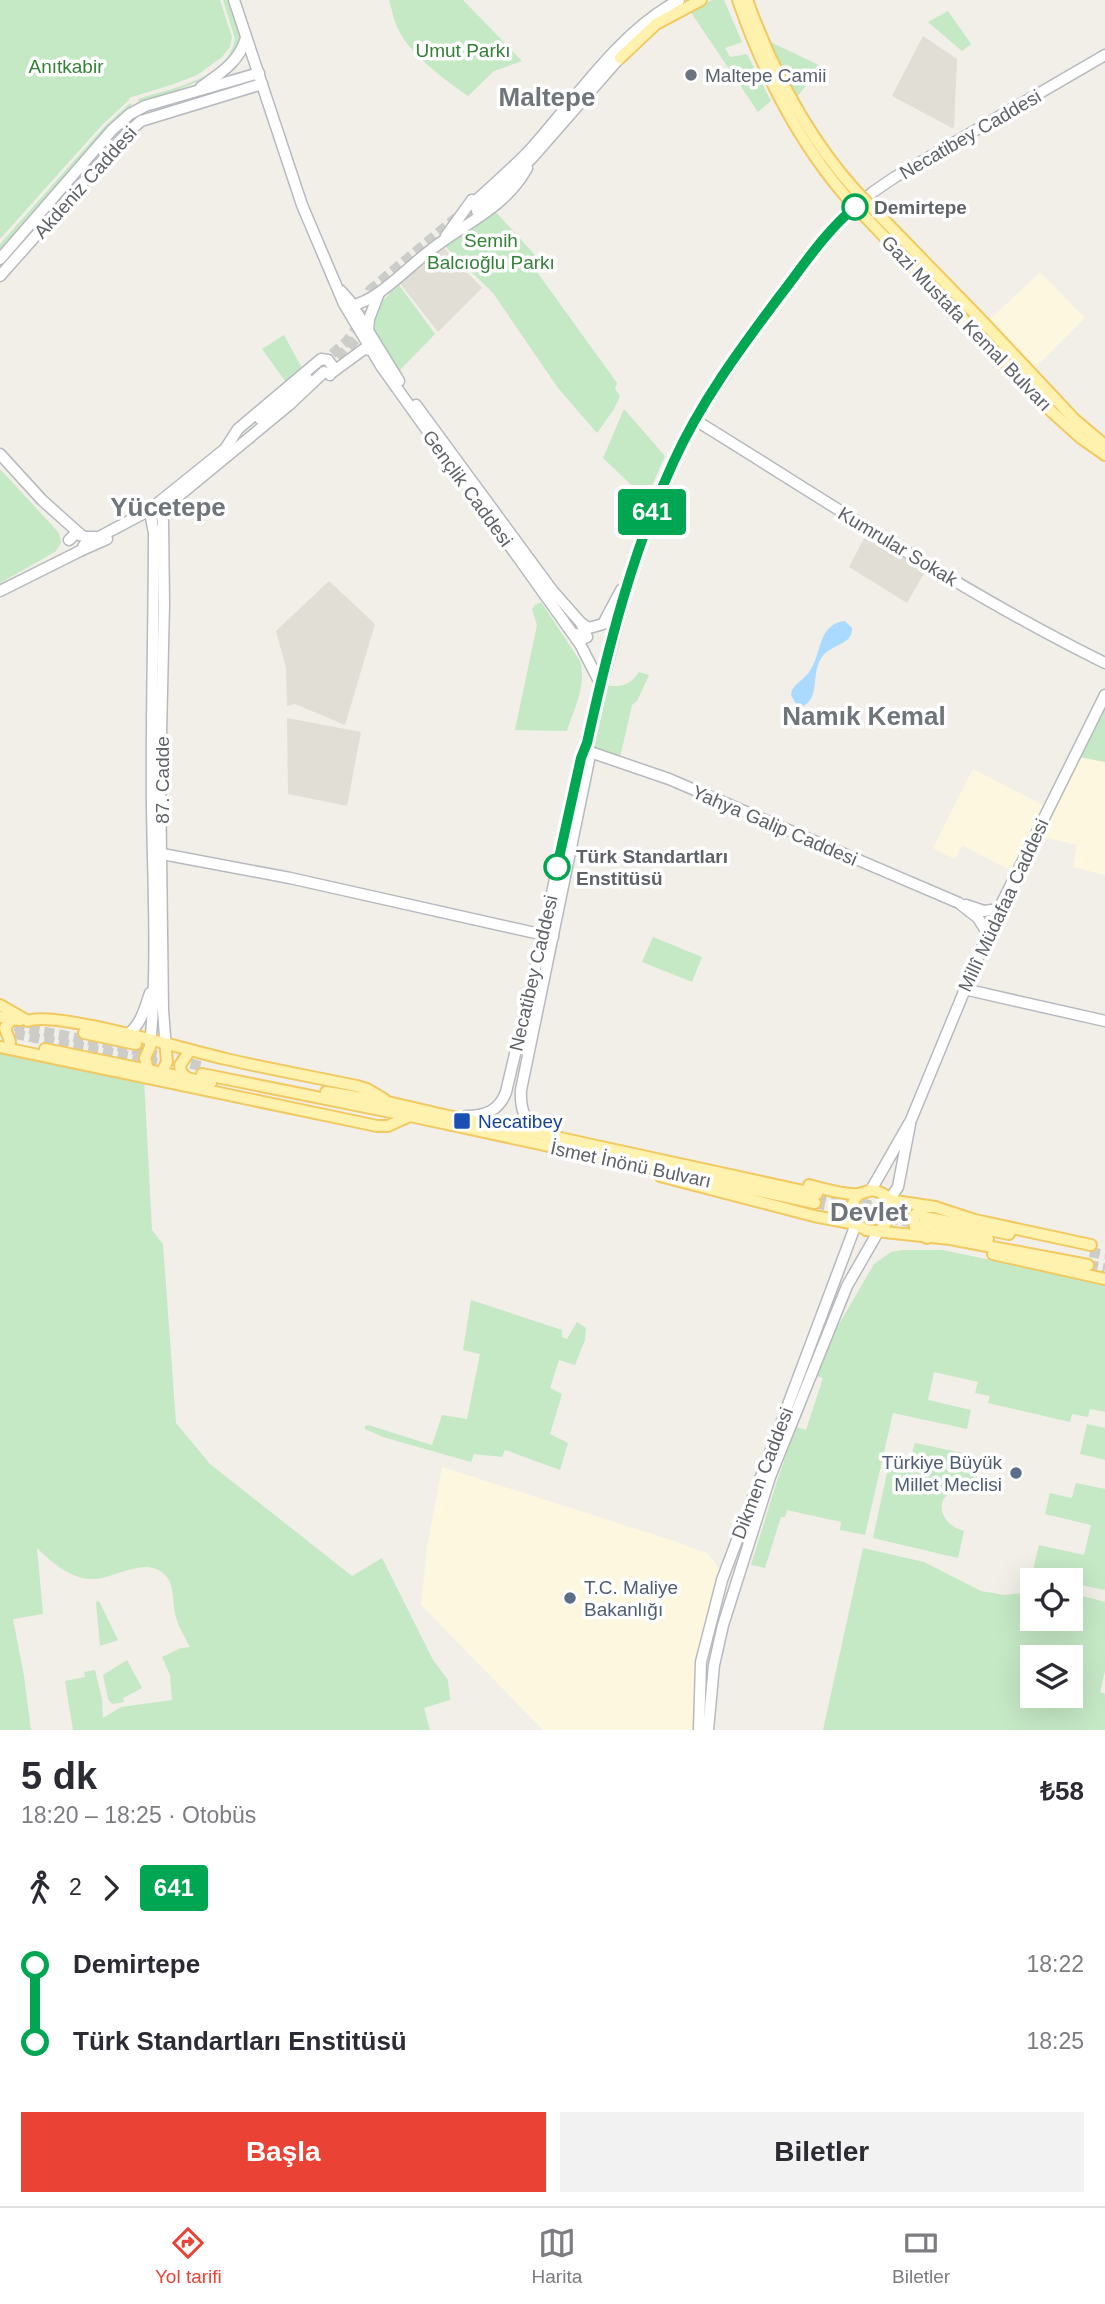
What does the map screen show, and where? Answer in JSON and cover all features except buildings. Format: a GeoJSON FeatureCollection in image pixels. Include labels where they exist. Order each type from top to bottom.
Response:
{"type":"FeatureCollection","features":[{"type":"Feature","properties":{"kind":"main road","name":"Gençlik Caddesi"},"geometry":{"type":"LineString","coordinates":[[234,0],[302,205],[344,304],[371,351],[580,644],[601,685]]}},
{"type":"Feature","properties":{"kind":"main road"},"geometry":{"type":"LineString","coordinates":[[352,305],[371,299],[444,239],[486,214],[521,180],[529,156],[638,32],[662,10],[679,0]]}},
{"type":"Feature","properties":{"kind":"main road"},"geometry":{"type":"LineString","coordinates":[[620,58],[638,32],[694,0]]}},
{"type":"Feature","properties":{"kind":"main road"},"geometry":{"type":"LineString","coordinates":[[474,208],[529,156],[620,58],[656,24],[701,0]]}},
{"type":"Feature","properties":{"kind":"main road","name":"Gazi Mustafa Kemal Bulvarı"},"geometry":{"type":"LineString","coordinates":[[740,0],[775,91],[812,154],[1075,420],[1105,445]]}},
{"type":"Feature","properties":{"kind":"main road"},"geometry":{"type":"LineString","coordinates":[[194,92],[231,65],[239,55],[246,38]]}},
{"type":"Feature","properties":{"kind":"main road","name":"Necatibey Caddesi"},"geometry":{"type":"LineString","coordinates":[[537,1133],[527,1123],[523,1114],[521,1090],[548,936],[601,685],[632,568],[656,501],[695,420],[761,321],[818,246],[850,211],[895,177],[1105,55]]}},
{"type":"Feature","properties":{"kind":"main road","name":"Akdeniz Caddesi"},"geometry":{"type":"LineString","coordinates":[[0,259],[123,120],[145,106],[259,74]]}},
{"type":"Feature","properties":{"kind":"main road","name":"Akdeniz Caddesi"},"geometry":{"type":"LineString","coordinates":[[0,276],[125,134],[141,121],[150,116],[262,84]]}},
{"type":"Feature","properties":{"kind":"main road"},"geometry":{"type":"LineString","coordinates":[[444,239],[471,200],[508,166],[529,156]]}},
{"type":"Feature","properties":{"kind":"main road","name":"Gazi Mustafa Kemal Bulvarı"},"geometry":{"type":"LineString","coordinates":[[879,223],[1052,412],[1080,438],[1105,455]]}},
{"type":"Feature","properties":{"kind":"main road","name":"Gençlik Caddesi"},"geometry":{"type":"LineString","coordinates":[[339,289],[399,380],[483,497],[558,598],[581,623]]}},
{"type":"Feature","properties":{"kind":"main road"},"geometry":{"type":"LineString","coordinates":[[368,333],[370,313],[380,292]]}},
{"type":"Feature","properties":{"kind":"main road"},"geometry":{"type":"LineString","coordinates":[[74,547],[74,535],[99,537],[154,511],[247,439],[263,430],[325,371],[364,349],[371,351]]}},
{"type":"Feature","properties":{"kind":"main road"},"geometry":{"type":"LineString","coordinates":[[0,591],[57,561],[74,547],[154,511],[225,449],[238,429],[321,359],[328,360],[333,367],[325,371]]}},
{"type":"Feature","properties":{"kind":"main road","name":"Kumrular Sokak"},"geometry":{"type":"LineString","coordinates":[[695,420],[948,577],[1043,632],[1105,663]]}},
{"type":"Feature","properties":{"kind":"main road"},"geometry":{"type":"LineString","coordinates":[[0,454],[65,522],[82,536]]}},
{"type":"Feature","properties":{"kind":"main road","name":"87. Cadde"},"geometry":{"type":"LineString","coordinates":[[151,1044],[164,604],[154,511]]}},
{"type":"Feature","properties":{"kind":"main road"},"geometry":{"type":"LineString","coordinates":[[65,522],[74,547]]}},
{"type":"Feature","properties":{"kind":"main road"},"geometry":{"type":"LineString","coordinates":[[581,623],[589,628],[603,624],[632,568]]}},
{"type":"Feature","properties":{"kind":"main road"},"geometry":{"type":"LineString","coordinates":[[561,618],[579,637],[586,639],[587,634],[581,623]]}},
{"type":"Feature","properties":{"kind":"main road","name":"Millî Müdafaa Caddesi"},"geometry":{"type":"LineString","coordinates":[[871,1190],[911,1120],[999,909],[1105,695]]}},
{"type":"Feature","properties":{"kind":"main road","name":"Yahya Galip Caddesi"},"geometry":{"type":"LineString","coordinates":[[589,748],[669,779],[959,903],[984,911],[999,909]]}},
{"type":"Feature","properties":{"kind":"main road"},"geometry":{"type":"LineString","coordinates":[[158,853],[290,878],[548,936]]}},
{"type":"Feature","properties":{"kind":"main road","name":"87. Cadde"},"geometry":{"type":"LineString","coordinates":[[158,853],[165,1047]]}},
{"type":"Feature","properties":{"kind":"main road","name":"Yahya Galip Caddesi"},"geometry":{"type":"LineString","coordinates":[[959,903],[978,918],[988,934]]}},
{"type":"Feature","properties":{"kind":"main road","name":"Necatibey Caddesi"},"geometry":{"type":"LineString","coordinates":[[444,1115],[487,1114],[504,1098],[548,936]]}},
{"type":"Feature","properties":{"kind":"main road"},"geometry":{"type":"LineString","coordinates":[[125,1064],[133,1058],[130,1039],[143,1013],[154,975]]}},
{"type":"Feature","properties":{"kind":"main road"},"geometry":{"type":"LineString","coordinates":[[964,989],[1105,1021]]}},
{"type":"Feature","properties":{"kind":"main road"},"geometry":{"type":"LineString","coordinates":[[0,1005],[22,1020]]}},
{"type":"Feature","properties":{"kind":"main road"},"geometry":{"type":"LineString","coordinates":[[0,1017],[130,1039],[357,1086],[367,1089],[387,1106]]}},
{"type":"Feature","properties":{"kind":"main road"},"geometry":{"type":"LineString","coordinates":[[3,1043],[5,1028],[10,1021],[22,1020]]}},
{"type":"Feature","properties":{"kind":"main road"},"geometry":{"type":"LineString","coordinates":[[3,1043],[125,1064],[360,1112],[387,1106]]}},
{"type":"Feature","properties":{"kind":"main road"},"geometry":{"type":"LineString","coordinates":[[3,1043],[377,1126],[388,1126],[411,1116]]}},
{"type":"Feature","properties":{"kind":"main road"},"geometry":{"type":"LineString","coordinates":[[148,1069],[145,1058],[151,1044]]}},
{"type":"Feature","properties":{"kind":"main road"},"geometry":{"type":"LineString","coordinates":[[165,1047],[187,1055],[355,1091],[387,1106]]}},
{"type":"Feature","properties":{"kind":"main road"},"geometry":{"type":"LineString","coordinates":[[161,1073],[167,1062],[165,1047]]}},
{"type":"Feature","properties":{"kind":"main road"},"geometry":{"type":"LineString","coordinates":[[187,1055],[180,1065],[181,1072],[187,1078]]}},
{"type":"Feature","properties":{"kind":"main road","name":"İsmet İnönü Bulvarı"},"geometry":{"type":"LineString","coordinates":[[203,1070],[537,1133],[609,1154]]}},
{"type":"Feature","properties":{"kind":"main road","name":"İsmet İnönü Bulvarı"},"geometry":{"type":"LineString","coordinates":[[387,1106],[411,1116],[816,1198]]}},
{"type":"Feature","properties":{"kind":"main road","name":"Millî Müdafaa Caddesi"},"geometry":{"type":"LineString","coordinates":[[889,1200],[898,1187],[911,1120]]}},
{"type":"Feature","properties":{"kind":"main road"},"geometry":{"type":"LineString","coordinates":[[609,1154],[669,1155],[859,1194]]}},
{"type":"Feature","properties":{"kind":"main road"},"geometry":{"type":"LineString","coordinates":[[609,1154],[668,1179],[856,1224],[866,1230],[1089,1256]]}},
{"type":"Feature","properties":{"kind":"main road"},"geometry":{"type":"LineString","coordinates":[[856,1224],[851,1210],[854,1199],[871,1190],[883,1194],[889,1200],[892,1211],[877,1232]]}},
{"type":"Feature","properties":{"kind":"main road"},"geometry":{"type":"LineString","coordinates":[[889,1200],[935,1207],[1089,1256]]}},
{"type":"Feature","properties":{"kind":"main road"},"geometry":{"type":"LineString","coordinates":[[935,1207],[923,1208],[916,1211],[914,1216],[915,1228],[925,1238],[1105,1279]]}},
{"type":"Feature","properties":{"kind":"main road"},"geometry":{"type":"LineString","coordinates":[[923,1221],[1089,1256]]}},
{"type":"Feature","properties":{"kind":"main road","name":"Dikmen Caddesi"},"geometry":{"type":"LineString","coordinates":[[699,1730],[701,1662],[722,1580],[856,1224]]}},
{"type":"Feature","properties":{"kind":"main road","name":"Dikmen Caddesi"},"geometry":{"type":"LineString","coordinates":[[708,1730],[717,1653],[738,1575],[782,1444],[847,1286],[877,1232]]}},
{"type":"Feature","properties":{"kind":"main road"},"geometry":{"type":"LineString","coordinates":[[704,1650],[717,1653]]}},
{"type":"Feature","properties":{"kind":"main road"},"geometry":{"type":"LineString","coordinates":[[701,1662],[714,1665]]}},
{"type":"Feature","properties":{"kind":"shaded area"},"geometry":{"type":"Polygon","coordinates":[[[923,36],[957,59],[952,128],[892,96],[923,36]]]}},
{"type":"Feature","properties":{"kind":"shaded area"},"geometry":{"type":"Polygon","coordinates":[[[443,247],[482,288],[438,332],[399,282],[443,247]]]}},
{"type":"Feature","properties":{"kind":"shaded area"},"geometry":{"type":"Polygon","coordinates":[[[1040,272],[1085,318],[1031,372],[985,324],[1040,272]]]}},
{"type":"Feature","properties":{"kind":"shaded area"},"geometry":{"type":"Polygon","coordinates":[[[867,533],[927,568],[907,603],[849,567],[867,533]]]}},
{"type":"Feature","properties":{"kind":"shaded area"},"geometry":{"type":"Polygon","coordinates":[[[329,581],[375,624],[345,725],[295,704],[287,706],[286,668],[276,631],[329,581]]]}},
{"type":"Feature","properties":{"kind":"shaded area"},"geometry":{"type":"Polygon","coordinates":[[[287,718],[361,732],[347,806],[288,794],[287,718]]]}},
{"type":"Feature","properties":{"kind":"shaded area"},"geometry":{"type":"Polygon","coordinates":[[[1074,756],[1105,762],[1105,875],[1073,867],[1077,845],[1035,835],[1016,873],[962,845],[955,859],[933,848],[973,769],[1048,808],[1074,756]]]}},
{"type":"Feature","properties":{"kind":"shaded area","name":"T.C. Maliye Bakanlığı"},"geometry":{"type":"Polygon","coordinates":[[[442,1467],[707,1553],[720,1572],[704,1650],[699,1730],[543,1730],[421,1605],[427,1548],[442,1467]]]}},
{"type":"Feature","properties":{"kind":"green space","name":"Anıtkabir"},"geometry":{"type":"Polygon","coordinates":[[[0,0],[220,0],[232,37],[230,47],[222,57],[197,75],[129,98],[0,239],[0,0]]]}},
{"type":"Feature","properties":{"kind":"green space"},"geometry":{"type":"Polygon","coordinates":[[[223,0],[227,0],[239,32],[239,42],[234,54],[225,65],[198,82],[139,102],[138,99],[196,80],[221,64],[230,53],[235,39],[223,0]]]}},
{"type":"Feature","properties":{"kind":"green space","name":"Umut Parkı"},"geometry":{"type":"Polygon","coordinates":[[[389,0],[463,0],[522,61],[494,71],[468,96],[448,82],[410,47],[397,27],[389,0]]]}},
{"type":"Feature","properties":{"kind":"green space"},"geometry":{"type":"Polygon","coordinates":[[[712,0],[724,0],[742,42],[725,48],[730,57],[747,54],[771,101],[758,112],[690,11],[712,0]]]}},
{"type":"Feature","properties":{"kind":"green space"},"geometry":{"type":"Polygon","coordinates":[[[948,11],[971,44],[962,51],[928,22],[948,11]]]}},
{"type":"Feature","properties":{"kind":"green space"},"geometry":{"type":"Polygon","coordinates":[[[762,38],[821,66],[793,102],[762,38]]]}},
{"type":"Feature","properties":{"kind":"green space"},"geometry":{"type":"Polygon","coordinates":[[[130,103],[132,106],[106,128],[0,250],[0,244],[104,127],[130,103]]]}},
{"type":"Feature","properties":{"kind":"green space","name":"Semih Balcıoğlu Parkı"},"geometry":{"type":"Polygon","coordinates":[[[494,210],[535,255],[529,261],[617,383],[615,389],[620,396],[597,433],[558,388],[493,293],[444,245],[494,210]]]}},
{"type":"Feature","properties":{"kind":"green space"},"geometry":{"type":"Polygon","coordinates":[[[399,285],[435,334],[399,371],[376,334],[373,318],[381,303],[399,285]]]}},
{"type":"Feature","properties":{"kind":"green space"},"geometry":{"type":"Polygon","coordinates":[[[284,335],[304,372],[288,385],[262,349],[284,335]]]}},
{"type":"Feature","properties":{"kind":"green space"},"geometry":{"type":"Polygon","coordinates":[[[624,409],[665,456],[646,499],[603,458],[624,409]]]}},
{"type":"Feature","properties":{"kind":"green space"},"geometry":{"type":"Polygon","coordinates":[[[0,469],[59,533],[61,543],[55,552],[0,583],[0,469]]]}},
{"type":"Feature","properties":{"kind":"green space"},"geometry":{"type":"Polygon","coordinates":[[[541,602],[580,661],[582,670],[581,687],[567,731],[515,730],[537,625],[532,609],[541,602]]]}},
{"type":"Feature","properties":{"kind":"green space"},"geometry":{"type":"Polygon","coordinates":[[[639,672],[649,675],[637,701],[632,705],[619,762],[590,752],[601,685],[622,685],[631,681],[639,672]]]}},
{"type":"Feature","properties":{"kind":"green space"},"geometry":{"type":"Polygon","coordinates":[[[1105,700],[1105,762],[1074,756],[1105,700]]]}},
{"type":"Feature","properties":{"kind":"green space"},"geometry":{"type":"Polygon","coordinates":[[[653,937],[702,957],[692,982],[642,962],[653,937]]]}},
{"type":"Feature","properties":{"kind":"green space"},"geometry":{"type":"Polygon","coordinates":[[[0,1047],[144,1078],[152,1230],[163,1244],[176,1423],[210,1464],[352,1576],[382,1558],[433,1660],[448,1680],[450,1700],[424,1708],[430,1730],[73,1730],[65,1681],[85,1677],[84,1672],[95,1670],[102,1699],[103,1718],[121,1707],[172,1700],[170,1675],[162,1657],[190,1647],[176,1617],[169,1580],[158,1570],[140,1567],[102,1578],[85,1579],[62,1569],[37,1548],[43,1614],[13,1619],[31,1730],[0,1730],[0,1047]]]}},
{"type":"Feature","properties":{"kind":"green space"},"geometry":{"type":"Polygon","coordinates":[[[864,1202],[872,1202],[879,1209],[879,1217],[872,1224],[864,1224],[857,1217],[857,1209],[864,1202]]]}},
{"type":"Feature","properties":{"kind":"green space"},"geometry":{"type":"Polygon","coordinates":[[[942,1250],[1105,1283],[1105,1412],[1090,1409],[1088,1417],[1072,1414],[1070,1422],[988,1403],[990,1396],[975,1393],[978,1382],[934,1372],[928,1400],[971,1410],[967,1429],[893,1413],[865,1535],[840,1530],[841,1522],[787,1510],[785,1517],[781,1517],[765,1568],[751,1565],[796,1427],[806,1430],[823,1378],[810,1374],[874,1264],[891,1252],[942,1250]]]}},
{"type":"Feature","properties":{"kind":"green space"},"geometry":{"type":"Polygon","coordinates":[[[471,1300],[562,1330],[562,1337],[567,1339],[577,1322],[586,1328],[585,1340],[575,1365],[559,1360],[550,1388],[562,1394],[550,1434],[568,1443],[560,1470],[505,1450],[502,1457],[474,1454],[471,1462],[383,1437],[365,1429],[368,1425],[432,1445],[442,1415],[467,1419],[480,1354],[463,1350],[471,1300]]]}},
{"type":"Feature","properties":{"kind":"green space"},"geometry":{"type":"Polygon","coordinates":[[[1087,1424],[1105,1428],[1105,1460],[1080,1454],[1087,1424]]]}},
{"type":"Feature","properties":{"kind":"green space"},"geometry":{"type":"Polygon","coordinates":[[[915,1443],[963,1453],[961,1466],[978,1472],[973,1493],[956,1491],[949,1494],[942,1504],[944,1517],[956,1528],[964,1531],[958,1558],[873,1538],[891,1454],[911,1457],[915,1443]]]}},
{"type":"Feature","properties":{"kind":"green space"},"geometry":{"type":"Polygon","coordinates":[[[1076,1483],[1105,1489],[1105,1590],[1083,1585],[1083,1568],[1033,1568],[1039,1545],[1084,1555],[1091,1525],[1045,1514],[1050,1493],[1072,1498],[1076,1483]]]}},
{"type":"Feature","properties":{"kind":"green space"},"geometry":{"type":"Polygon","coordinates":[[[863,1548],[924,1562],[981,1591],[1004,1595],[1020,1593],[1020,1631],[1083,1631],[1083,1596],[1105,1602],[1105,1671],[1100,1692],[1105,1694],[1105,1730],[823,1730],[863,1548]]]}},
{"type":"Feature","properties":{"kind":"green space"},"geometry":{"type":"Polygon","coordinates":[[[99,1601],[118,1640],[100,1646],[96,1602],[99,1601]]]}},
{"type":"Feature","properties":{"kind":"green space"},"geometry":{"type":"Polygon","coordinates":[[[127,1660],[142,1688],[123,1698],[124,1702],[112,1704],[108,1699],[103,1675],[127,1660]]]}},
{"type":"Feature","properties":{"kind":"water"},"geometry":{"type":"Polygon","coordinates":[[[845,621],[852,628],[849,638],[822,657],[816,671],[812,697],[803,706],[796,704],[791,695],[792,690],[811,669],[825,633],[836,623],[845,621]]]}},
{"type":"Feature","properties":{"kind":"tunnel"},"geometry":{"type":"LineString","coordinates":[[456,228],[477,211]]}},
{"type":"Feature","properties":{"kind":"tunnel"},"geometry":{"type":"LineString","coordinates":[[321,364],[346,342],[355,330],[370,290],[457,217]]}},
{"type":"Feature","properties":{"kind":"tunnel"},"geometry":{"type":"LineString","coordinates":[[328,369],[360,335],[377,292]]}},
{"type":"Feature","properties":{"kind":"tunnel"},"geometry":{"type":"LineString","coordinates":[[0,1023],[123,1047],[204,1067]]}},
{"type":"Feature","properties":{"kind":"tunnel"},"geometry":{"type":"LineString","coordinates":[[0,1031],[172,1066]]}},
{"type":"Feature","properties":{"kind":"tunnel"},"geometry":{"type":"LineString","coordinates":[[817,1194],[922,1216]]}},
{"type":"Feature","properties":{"kind":"tunnel"},"geometry":{"type":"LineString","coordinates":[[815,1203],[922,1225]]}},
{"type":"Feature","properties":{"kind":"tunnel"},"geometry":{"type":"LineString","coordinates":[[1090,1252],[1105,1255]]}},
{"type":"Feature","properties":{"kind":"tunnel"},"geometry":{"type":"LineString","coordinates":[[1088,1265],[1105,1268]]}},
{"type":"Feature","properties":{"kind":"bus line","name":"641"},"geometry":{"type":"LineString","coordinates":[[557,867],[583,750],[632,568],[656,501],[674,461],[709,396],[761,321],[818,246],[855,207]]}},
{"type":"Feature","properties":{"kind":"place","name":"Maltepe Camii"},"geometry":{"type":"Point","coordinates":[691,75]}},
{"type":"Feature","properties":{"kind":"place","name":"Demirtepe"},"geometry":{"type":"Point","coordinates":[855,207]}},
{"type":"Feature","properties":{"kind":"place","name":"Türk Standartları Enstitüsü"},"geometry":{"type":"Point","coordinates":[557,867]}},
{"type":"Feature","properties":{"kind":"place","name":"Necatibey"},"geometry":{"type":"Point","coordinates":[462,1121]}},
{"type":"Feature","properties":{"kind":"place","name":"Türkiye Büyük Millet Meclisi"},"geometry":{"type":"Point","coordinates":[1016,1473]}},
{"type":"Feature","properties":{"kind":"place","name":"T.C. Maliye Bakanlığı"},"geometry":{"type":"Point","coordinates":[570,1598]}},
{"type":"Feature","properties":{"kind":"district","name":"Maltepe"},"geometry":{"type":"Point","coordinates":[547,97]}},
{"type":"Feature","properties":{"kind":"district","name":"Yücetepe"},"geometry":{"type":"Point","coordinates":[168,507]}},
{"type":"Feature","properties":{"kind":"district","name":"Namık Kemal"},"geometry":{"type":"Point","coordinates":[864,716]}},
{"type":"Feature","properties":{"kind":"district","name":"Devlet"},"geometry":{"type":"Point","coordinates":[869,1212]}}]}
